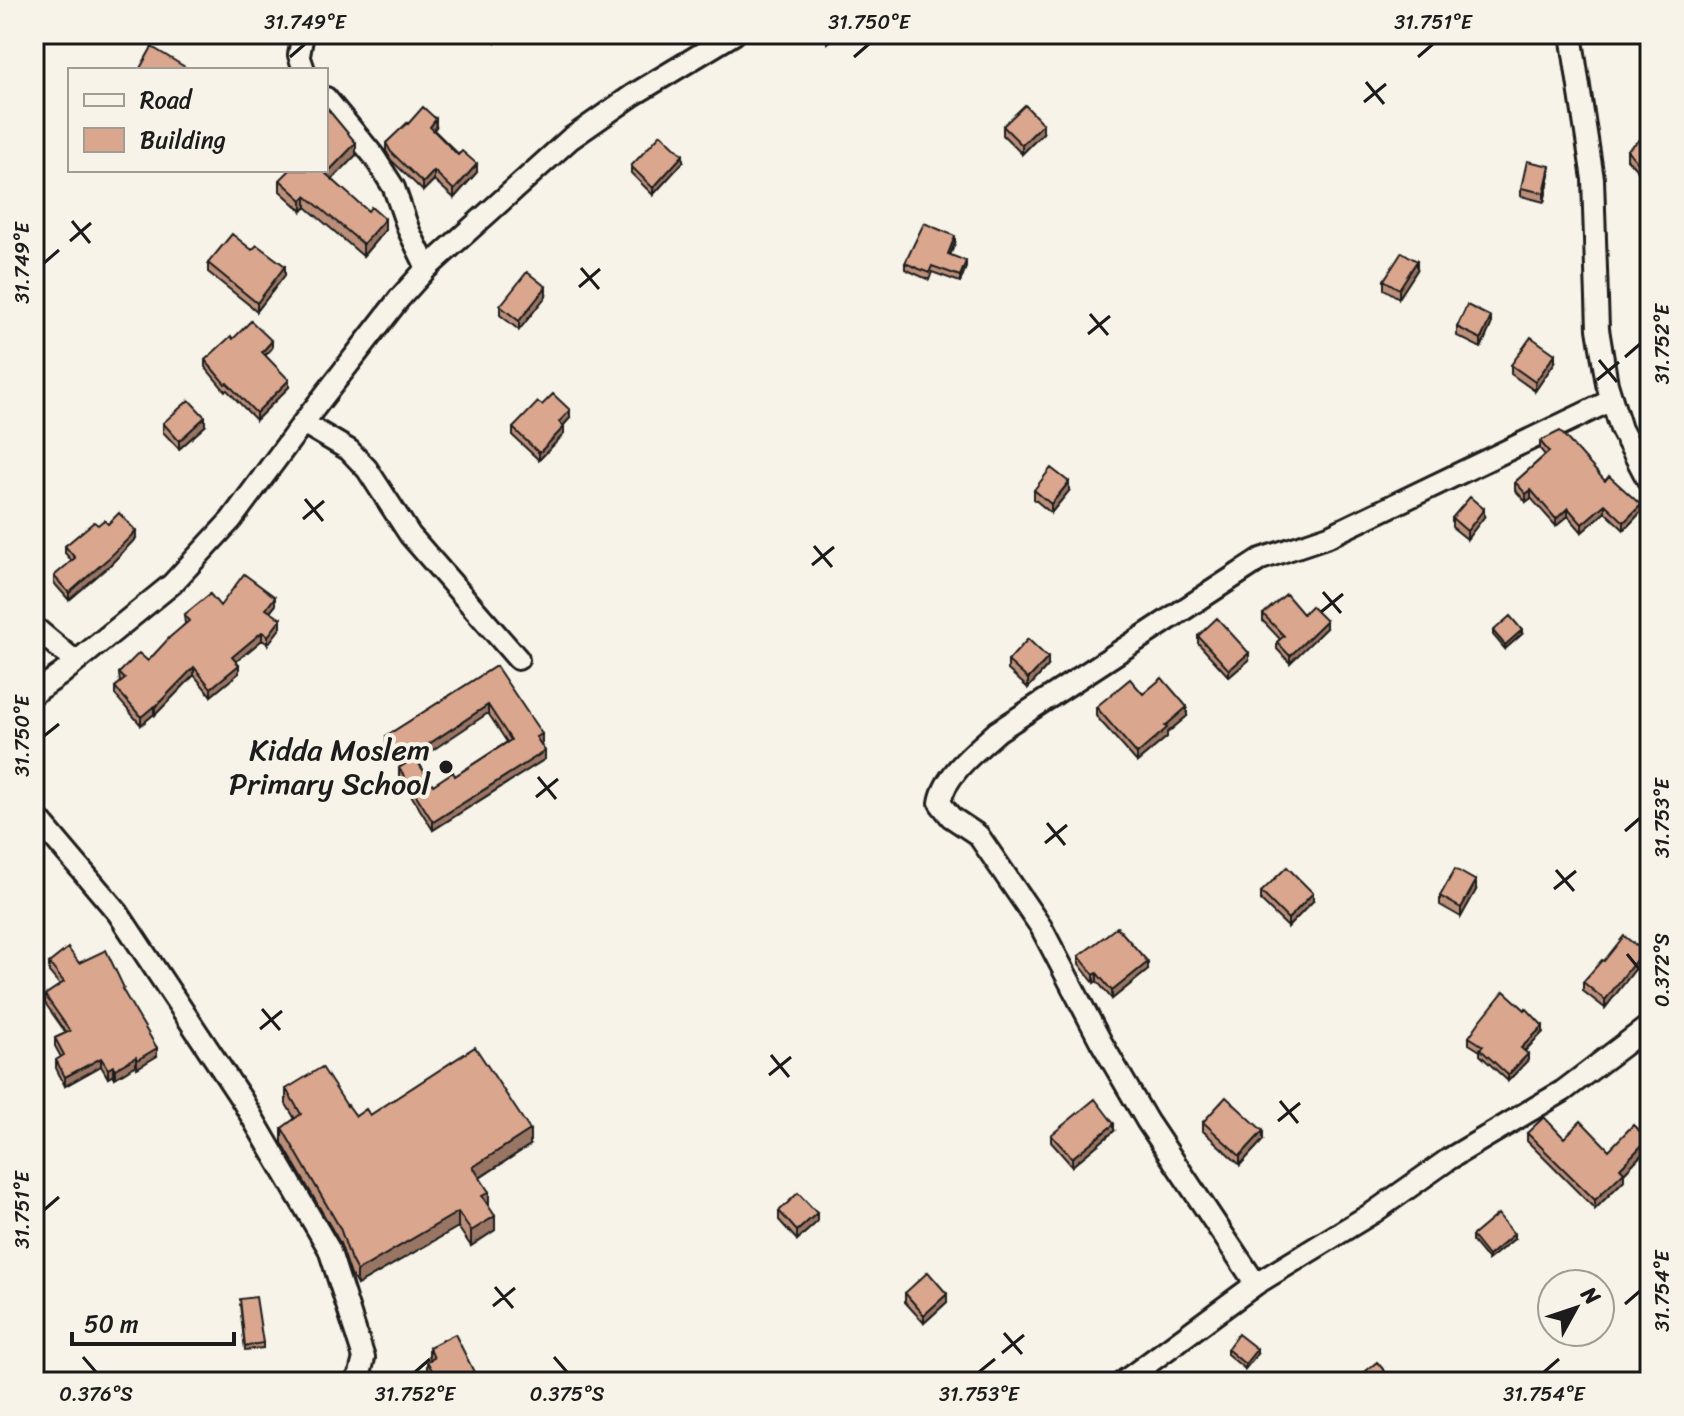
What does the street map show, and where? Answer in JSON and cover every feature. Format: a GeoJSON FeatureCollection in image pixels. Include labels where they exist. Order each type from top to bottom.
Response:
{"type":"FeatureCollection","features":[{"type":"Feature","properties":{"kind":"street"},"geometry":{"type":"LineString","coordinates":[[303,34],[299,55],[303,68]]}},
{"type":"Feature","properties":{"kind":"street"},"geometry":{"type":"LineString","coordinates":[[34,693],[172,584],[231,520],[399,299],[427,268],[570,139],[633,95],[734,34]]}},
{"type":"Feature","properties":{"kind":"street"},"geometry":{"type":"LineString","coordinates":[[1571,34],[1593,179],[1598,329],[1607,384],[1621,429],[1650,484]]}},
{"type":"Feature","properties":{"kind":"street"},"geometry":{"type":"LineString","coordinates":[[328,100],[373,155],[394,188],[409,231],[427,268]]}},
{"type":"Feature","properties":{"kind":"street"},"geometry":{"type":"LineString","coordinates":[[1256,1284],[1147,1121],[1101,1042],[1041,927],[978,835],[951,817],[940,803],[942,791],[966,760],[998,731],[1261,559],[1329,536],[1612,400]]}},
{"type":"Feature","properties":{"kind":"street"},"geometry":{"type":"LineString","coordinates":[[303,423],[349,450],[367,469],[410,535],[518,659]]}},
{"type":"Feature","properties":{"kind":"street"},"geometry":{"type":"LineString","coordinates":[[34,627],[76,662]]}},
{"type":"Feature","properties":{"kind":"street"},"geometry":{"type":"LineString","coordinates":[[34,814],[118,913],[242,1100],[329,1249],[364,1358],[355,1382]]}},
{"type":"Feature","properties":{"kind":"street"},"geometry":{"type":"LineString","coordinates":[[1123,1382],[1256,1284],[1374,1212],[1449,1159],[1563,1091],[1650,1025]]}},
{"type":"Feature","properties":{"kind":"building"},"geometry":{"type":"Polygon","coordinates":[[[152,47],[187,68],[140,68],[152,47]]]}},
{"type":"Feature","properties":{"kind":"building"},"geometry":{"type":"Polygon","coordinates":[[[1025,105],[1043,124],[1022,145],[1003,126],[1025,105]]]}},
{"type":"Feature","properties":{"kind":"building"},"geometry":{"type":"Polygon","coordinates":[[[423,107],[436,119],[430,127],[458,155],[462,151],[477,164],[454,190],[434,171],[423,183],[391,152],[386,143],[423,107]]]}},
{"type":"Feature","properties":{"kind":"building"},"geometry":{"type":"Polygon","coordinates":[[[328,109],[356,143],[328,172],[328,109]]]}},
{"type":"Feature","properties":{"kind":"building"},"geometry":{"type":"Polygon","coordinates":[[[1648,133],[1650,135],[1650,177],[1627,150],[1648,133]]]}},
{"type":"Feature","properties":{"kind":"building"},"geometry":{"type":"Polygon","coordinates":[[[661,134],[683,155],[653,188],[631,166],[661,134]]]}},
{"type":"Feature","properties":{"kind":"building"},"geometry":{"type":"Polygon","coordinates":[[[1527,161],[1550,166],[1544,193],[1521,188],[1527,161]]]}},
{"type":"Feature","properties":{"kind":"building"},"geometry":{"type":"Polygon","coordinates":[[[288,172],[328,172],[326,174],[368,211],[371,207],[385,219],[363,244],[306,196],[302,200],[280,180],[288,172]]]}},
{"type":"Feature","properties":{"kind":"building"},"geometry":{"type":"Polygon","coordinates":[[[924,223],[955,236],[948,254],[966,261],[960,276],[932,266],[929,273],[905,263],[924,223]]]}},
{"type":"Feature","properties":{"kind":"building"},"geometry":{"type":"Polygon","coordinates":[[[232,234],[252,250],[257,245],[285,266],[257,303],[208,263],[232,234]]]}},
{"type":"Feature","properties":{"kind":"building"},"geometry":{"type":"Polygon","coordinates":[[[1402,252],[1417,261],[1399,289],[1384,280],[1402,252]]]}},
{"type":"Feature","properties":{"kind":"building"},"geometry":{"type":"Polygon","coordinates":[[[527,272],[546,287],[519,321],[500,306],[527,272]]]}},
{"type":"Feature","properties":{"kind":"building"},"geometry":{"type":"Polygon","coordinates":[[[1467,305],[1491,317],[1481,339],[1457,327],[1467,305]]]}},
{"type":"Feature","properties":{"kind":"building"},"geometry":{"type":"Polygon","coordinates":[[[251,321],[272,341],[262,352],[289,380],[256,413],[205,360],[251,321]]]}},
{"type":"Feature","properties":{"kind":"building"},"geometry":{"type":"Polygon","coordinates":[[[1531,337],[1555,354],[1535,382],[1511,365],[1531,337]]]}},
{"type":"Feature","properties":{"kind":"building"},"geometry":{"type":"Polygon","coordinates":[[[553,394],[570,410],[559,422],[564,427],[539,453],[513,428],[538,402],[542,405],[553,394]]]}},
{"type":"Feature","properties":{"kind":"building"},"geometry":{"type":"Polygon","coordinates":[[[189,400],[205,417],[179,441],[163,423],[189,400]]]}},
{"type":"Feature","properties":{"kind":"building"},"geometry":{"type":"Polygon","coordinates":[[[1560,431],[1605,481],[1609,476],[1641,505],[1624,522],[1605,504],[1582,524],[1568,508],[1556,519],[1531,490],[1526,494],[1515,482],[1549,452],[1540,441],[1560,431]]]}},
{"type":"Feature","properties":{"kind":"building"},"geometry":{"type":"Polygon","coordinates":[[[1051,468],[1069,482],[1051,504],[1034,490],[1051,468]]]}},
{"type":"Feature","properties":{"kind":"building"},"geometry":{"type":"Polygon","coordinates":[[[1470,497],[1484,509],[1467,531],[1452,518],[1470,497]]]}},
{"type":"Feature","properties":{"kind":"building"},"geometry":{"type":"Polygon","coordinates":[[[119,513],[136,531],[69,593],[54,576],[75,558],[65,546],[94,522],[98,525],[104,520],[108,524],[119,513]]]}},
{"type":"Feature","properties":{"kind":"building"},"geometry":{"type":"Polygon","coordinates":[[[244,574],[275,597],[266,609],[281,619],[268,636],[262,632],[232,657],[239,665],[211,688],[194,667],[141,717],[115,687],[125,679],[119,673],[139,653],[148,661],[189,621],[184,615],[210,594],[220,606],[244,574]]]}},
{"type":"Feature","properties":{"kind":"building"},"geometry":{"type":"Polygon","coordinates":[[[1286,594],[1303,614],[1311,606],[1326,621],[1290,656],[1277,642],[1284,636],[1263,614],[1286,594]]]}},
{"type":"Feature","properties":{"kind":"building"},"geometry":{"type":"Polygon","coordinates":[[[1650,607],[1650,623],[1642,615],[1650,607]]]}},
{"type":"Feature","properties":{"kind":"building"},"geometry":{"type":"Polygon","coordinates":[[[1510,616],[1522,630],[1505,645],[1493,631],[1510,616]]]}},
{"type":"Feature","properties":{"kind":"building"},"geometry":{"type":"Polygon","coordinates":[[[1217,618],[1249,653],[1229,670],[1198,636],[1217,618]]]}},
{"type":"Feature","properties":{"kind":"building"},"geometry":{"type":"Polygon","coordinates":[[[1028,639],[1048,658],[1028,679],[1008,661],[1028,639]]]}},
{"type":"Feature","properties":{"kind":"building"},"geometry":{"type":"Polygon","coordinates":[[[496,666],[542,734],[536,737],[545,751],[433,822],[399,768],[415,758],[433,785],[453,772],[455,776],[511,740],[488,705],[403,761],[386,736],[496,666]]]}},
{"type":"Feature","properties":{"kind":"building"},"geometry":{"type":"Polygon","coordinates":[[[1162,678],[1187,707],[1137,754],[1096,707],[1130,679],[1143,694],[1162,678]]]}},
{"type":"Feature","properties":{"kind":"building"},"geometry":{"type":"Polygon","coordinates":[[[1287,867],[1313,893],[1288,919],[1261,892],[1287,867]]]}},
{"type":"Feature","properties":{"kind":"building"},"geometry":{"type":"Polygon","coordinates":[[[1455,869],[1476,881],[1461,908],[1440,896],[1455,869]]]}},
{"type":"Feature","properties":{"kind":"building"},"geometry":{"type":"Polygon","coordinates":[[[34,911],[39,933],[34,934],[34,911]]]}},
{"type":"Feature","properties":{"kind":"building"},"geometry":{"type":"Polygon","coordinates":[[[1117,927],[1148,962],[1112,991],[1079,956],[1117,927]]]}},
{"type":"Feature","properties":{"kind":"building"},"geometry":{"type":"Polygon","coordinates":[[[1624,936],[1643,951],[1605,1000],[1583,982],[1624,936]]]}},
{"type":"Feature","properties":{"kind":"building"},"geometry":{"type":"Polygon","coordinates":[[[68,948],[79,963],[106,950],[122,989],[157,1048],[115,1069],[113,1066],[108,1069],[101,1058],[65,1077],[56,1060],[64,1055],[55,1038],[70,1031],[45,995],[64,982],[49,963],[68,948]]]}},
{"type":"Feature","properties":{"kind":"building"},"geometry":{"type":"Polygon","coordinates":[[[1504,991],[1543,1026],[1521,1048],[1528,1054],[1508,1075],[1480,1049],[1483,1046],[1469,1037],[1504,991]]]}},
{"type":"Feature","properties":{"kind":"building"},"geometry":{"type":"Polygon","coordinates":[[[475,1047],[530,1130],[473,1167],[489,1192],[482,1196],[495,1216],[471,1231],[458,1212],[357,1271],[340,1228],[282,1128],[301,1114],[286,1089],[322,1067],[356,1116],[366,1109],[370,1115],[475,1047]]]}},
{"type":"Feature","properties":{"kind":"building"},"geometry":{"type":"Polygon","coordinates":[[[1226,1097],[1263,1131],[1240,1156],[1203,1122],[1226,1097]]]}},
{"type":"Feature","properties":{"kind":"building"},"geometry":{"type":"Polygon","coordinates":[[[1095,1099],[1114,1124],[1072,1158],[1051,1135],[1095,1099]]]}},
{"type":"Feature","properties":{"kind":"building"},"geometry":{"type":"Polygon","coordinates":[[[1544,1117],[1564,1138],[1581,1121],[1609,1150],[1633,1125],[1648,1139],[1620,1168],[1624,1172],[1595,1200],[1527,1133],[1544,1117]]]}},
{"type":"Feature","properties":{"kind":"building"},"geometry":{"type":"Polygon","coordinates":[[[798,1193],[817,1213],[797,1231],[779,1211],[798,1193]]]}},
{"type":"Feature","properties":{"kind":"building"},"geometry":{"type":"Polygon","coordinates":[[[1498,1214],[1514,1234],[1488,1256],[1472,1236],[1498,1214]]]}},
{"type":"Feature","properties":{"kind":"building"},"geometry":{"type":"Polygon","coordinates":[[[928,1272],[947,1294],[924,1315],[905,1293],[928,1272]]]}},
{"type":"Feature","properties":{"kind":"building"},"geometry":{"type":"Polygon","coordinates":[[[256,1297],[263,1343],[245,1346],[240,1299],[256,1297]]]}},
{"type":"Feature","properties":{"kind":"building"},"geometry":{"type":"Polygon","coordinates":[[[455,1334],[477,1378],[469,1382],[447,1382],[443,1374],[436,1378],[427,1361],[434,1358],[429,1347],[455,1334]]]}},
{"type":"Feature","properties":{"kind":"building"},"geometry":{"type":"Polygon","coordinates":[[[1238,1334],[1257,1349],[1245,1364],[1227,1349],[1238,1334]]]}},
{"type":"Feature","properties":{"kind":"building"},"geometry":{"type":"Polygon","coordinates":[[[1377,1362],[1394,1382],[1355,1380],[1377,1362]]]}},
{"type":"Feature","properties":{"kind":"place","name":"Kidda Moslem Primary School"},"geometry":{"type":"Point","coordinates":[446,767]}}]}
